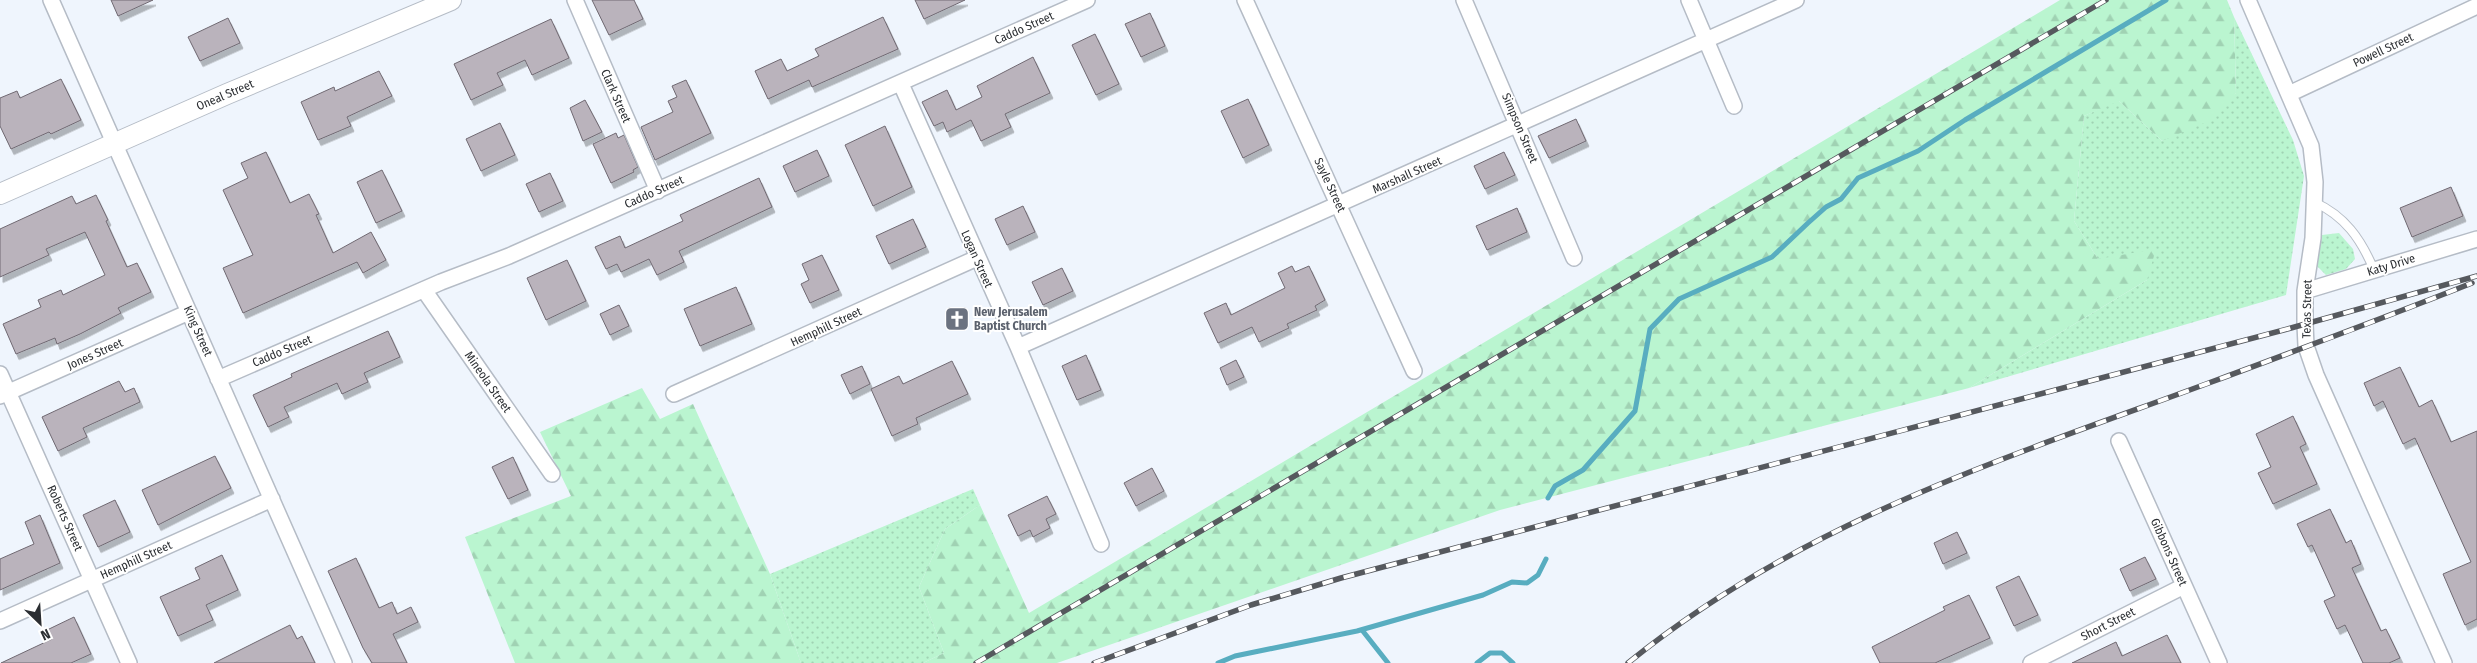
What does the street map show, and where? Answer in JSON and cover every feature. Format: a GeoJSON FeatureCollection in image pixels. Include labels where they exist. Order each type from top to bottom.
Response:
{"type":"FeatureCollection","features":[{"type":"Feature","properties":{"kind":"street","name":"King Street"},"geometry":{"type":"LineString","coordinates":[[51,0],[344,663]]}},
{"type":"Feature","properties":{"kind":"street","name":"Oneal Street"},"geometry":{"type":"LineString","coordinates":[[0,194],[451,0]]}},
{"type":"Feature","properties":{"kind":"street","name":"Clark Street"},"geometry":{"type":"LineString","coordinates":[[575,0],[658,191]]}},
{"type":"Feature","properties":{"kind":"street","name":"Caddo Street"},"geometry":{"type":"LineString","coordinates":[[218,378],[424,290],[509,256],[1087,0]]}},
{"type":"Feature","properties":{"kind":"street","name":"Sayle Street"},"geometry":{"type":"LineString","coordinates":[[1245,0],[1414,371]]}},
{"type":"Feature","properties":{"kind":"street","name":"Simpson Street"},"geometry":{"type":"LineString","coordinates":[[1464,0],[1519,125],[1574,258]]}},
{"type":"Feature","properties":{"kind":"street"},"geometry":{"type":"LineString","coordinates":[[1689,0],[1734,106]]}},
{"type":"Feature","properties":{"kind":"street","name":"Marshall Street"},"geometry":{"type":"LineString","coordinates":[[1018,347],[1796,0]]}},
{"type":"Feature","properties":{"kind":"street","name":"Texas Street"},"geometry":{"type":"LineString","coordinates":[[2248,0],[2311,146],[2315,182],[2313,238],[2305,291],[2306,346],[2316,375],[2444,663]]}},
{"type":"Feature","properties":{"kind":"street","name":"Powell Street"},"geometry":{"type":"LineString","coordinates":[[2290,94],[2477,6]]}},
{"type":"Feature","properties":{"kind":"street","name":"Logan Street"},"geometry":{"type":"LineString","coordinates":[[901,84],[1018,347],[1101,544]]}},
{"type":"Feature","properties":{"kind":"street","name":"Katy Drive"},"geometry":{"type":"LineString","coordinates":[[2305,291],[2477,238]]}},
{"type":"Feature","properties":{"kind":"street","name":"Hemphill Street"},"geometry":{"type":"LineString","coordinates":[[674,394],[977,258]]}},
{"type":"Feature","properties":{"kind":"street","name":"Mineola Street"},"geometry":{"type":"LineString","coordinates":[[424,290],[552,474]]}},
{"type":"Feature","properties":{"kind":"street","name":"Jones Street"},"geometry":{"type":"LineString","coordinates":[[4,394],[189,312]]}},
{"type":"Feature","properties":{"kind":"street","name":"Roberts Street"},"geometry":{"type":"LineString","coordinates":[[0,374],[4,394],[93,580],[129,663]]}},
{"type":"Feature","properties":{"kind":"street","name":"Gibbons Street"},"geometry":{"type":"LineString","coordinates":[[2119,441],[2219,663]]}},
{"type":"Feature","properties":{"kind":"street","name":"Hemphill Street"},"geometry":{"type":"LineString","coordinates":[[0,621],[272,499]]}},
{"type":"Feature","properties":{"kind":"street","name":"Short Street"},"geometry":{"type":"LineString","coordinates":[[2031,663],[2184,586]]}},
{"type":"Feature","properties":{"kind":"lane"},"geometry":{"type":"LineString","coordinates":[[2314,202],[2332,210],[2347,225],[2366,251],[2374,270]]}},
{"type":"Feature","properties":{"kind":"green space"},"geometry":{"type":"Polygon","coordinates":[[[2060,0],[2227,0],[2234,17],[2236,93],[2211,120],[2162,141],[2119,101],[2084,116],[2074,221],[2098,259],[2156,249],[2147,280],[1969,388],[1500,510],[1057,663],[923,663],[944,653],[919,587],[945,529],[980,505],[1029,613],[2060,0]]]}},
{"type":"Feature","properties":{"kind":"green space"},"geometry":{"type":"Polygon","coordinates":[[[2234,17],[2293,140],[2304,176],[2286,295],[1969,388],[2147,280],[2098,259],[2074,221],[2084,116],[2118,100],[2162,141],[2236,93],[2234,17]]]}},
{"type":"Feature","properties":{"kind":"green space"},"geometry":{"type":"Polygon","coordinates":[[[2339,233],[2353,249],[2355,259],[2346,269],[2326,275],[2317,266],[2322,235],[2339,233]]]}},
{"type":"Feature","properties":{"kind":"green space"},"geometry":{"type":"Polygon","coordinates":[[[642,388],[660,419],[693,404],[770,574],[801,663],[515,663],[465,537],[571,496],[540,432],[642,388]]]}},
{"type":"Feature","properties":{"kind":"green space"},"geometry":{"type":"Polygon","coordinates":[[[973,489],[980,505],[945,529],[919,587],[944,653],[923,663],[801,663],[770,574],[973,489]]]}},
{"type":"Feature","properties":{"kind":"building"},"geometry":{"type":"Polygon","coordinates":[[[111,0],[153,0],[118,16],[111,0]]]}},
{"type":"Feature","properties":{"kind":"building"},"geometry":{"type":"Polygon","coordinates":[[[592,0],[634,0],[643,19],[609,35],[592,0]]]}},
{"type":"Feature","properties":{"kind":"building"},"geometry":{"type":"Polygon","coordinates":[[[915,0],[965,0],[924,19],[915,0]]]}},
{"type":"Feature","properties":{"kind":"building"},"geometry":{"type":"Polygon","coordinates":[[[1150,13],[1165,46],[1141,57],[1125,24],[1150,13]]]}},
{"type":"Feature","properties":{"kind":"building"},"geometry":{"type":"Polygon","coordinates":[[[883,17],[898,49],[812,87],[809,80],[768,99],[755,71],[781,59],[787,71],[819,56],[815,49],[883,17]]]}},
{"type":"Feature","properties":{"kind":"building"},"geometry":{"type":"Polygon","coordinates":[[[228,18],[240,43],[200,61],[188,37],[228,18]]]}},
{"type":"Feature","properties":{"kind":"building"},"geometry":{"type":"Polygon","coordinates":[[[551,19],[569,58],[532,75],[525,60],[497,73],[503,85],[471,100],[454,64],[551,19]]]}},
{"type":"Feature","properties":{"kind":"building"},"geometry":{"type":"Polygon","coordinates":[[[1095,34],[1119,84],[1096,95],[1072,45],[1095,34]]]}},
{"type":"Feature","properties":{"kind":"building"},"geometry":{"type":"Polygon","coordinates":[[[1033,57],[1050,93],[1005,114],[1011,127],[981,141],[971,120],[947,132],[943,122],[934,126],[922,102],[947,90],[956,110],[982,97],[977,86],[1033,57]]]}},
{"type":"Feature","properties":{"kind":"building"},"geometry":{"type":"Polygon","coordinates":[[[379,71],[392,96],[347,117],[351,126],[318,140],[301,102],[334,87],[335,91],[379,71]]]}},
{"type":"Feature","properties":{"kind":"building"},"geometry":{"type":"Polygon","coordinates":[[[61,79],[81,120],[11,149],[0,126],[0,98],[17,91],[20,98],[61,79]]]}},
{"type":"Feature","properties":{"kind":"building"},"geometry":{"type":"Polygon","coordinates":[[[686,80],[711,133],[655,160],[641,127],[673,112],[668,101],[677,97],[672,86],[686,80]]]}},
{"type":"Feature","properties":{"kind":"building"},"geometry":{"type":"Polygon","coordinates":[[[1248,99],[1269,145],[1243,158],[1221,111],[1248,99]]]}},
{"type":"Feature","properties":{"kind":"building"},"geometry":{"type":"Polygon","coordinates":[[[585,100],[602,132],[583,141],[570,108],[585,100]]]}},
{"type":"Feature","properties":{"kind":"building"},"geometry":{"type":"Polygon","coordinates":[[[1576,119],[1586,141],[1549,158],[1538,136],[1576,119]]]}},
{"type":"Feature","properties":{"kind":"building"},"geometry":{"type":"Polygon","coordinates":[[[500,123],[515,155],[481,171],[466,139],[500,123]]]}},
{"type":"Feature","properties":{"kind":"building"},"geometry":{"type":"Polygon","coordinates":[[[885,126],[912,187],[873,206],[845,145],[885,126]]]}},
{"type":"Feature","properties":{"kind":"building"},"geometry":{"type":"Polygon","coordinates":[[[616,133],[618,138],[624,135],[638,167],[633,170],[634,172],[611,183],[593,144],[616,133]]]}},
{"type":"Feature","properties":{"kind":"building"},"geometry":{"type":"Polygon","coordinates":[[[817,150],[829,176],[795,192],[783,166],[817,150]]]}},
{"type":"Feature","properties":{"kind":"building"},"geometry":{"type":"Polygon","coordinates":[[[266,152],[290,203],[309,194],[319,214],[316,215],[333,253],[371,232],[386,260],[363,273],[357,262],[243,313],[223,268],[253,255],[223,190],[248,178],[241,163],[266,152]]]}},
{"type":"Feature","properties":{"kind":"building"},"geometry":{"type":"Polygon","coordinates":[[[1504,152],[1515,175],[1485,189],[1474,166],[1504,152]]]}},
{"type":"Feature","properties":{"kind":"building"},"geometry":{"type":"Polygon","coordinates":[[[382,170],[402,211],[376,223],[357,182],[382,170]]]}},
{"type":"Feature","properties":{"kind":"building"},"geometry":{"type":"Polygon","coordinates":[[[550,173],[563,201],[539,212],[526,184],[550,173]]]}},
{"type":"Feature","properties":{"kind":"building"},"geometry":{"type":"Polygon","coordinates":[[[759,178],[772,207],[679,251],[684,262],[657,275],[649,259],[621,272],[617,264],[606,269],[595,247],[620,236],[625,248],[683,221],[680,215],[759,178]]]}},
{"type":"Feature","properties":{"kind":"building"},"geometry":{"type":"Polygon","coordinates":[[[2451,187],[2463,216],[2412,237],[2400,208],[2451,187]]]}},
{"type":"Feature","properties":{"kind":"building"},"geometry":{"type":"Polygon","coordinates":[[[96,195],[127,267],[137,263],[151,292],[118,308],[121,313],[80,334],[57,344],[55,338],[16,354],[3,324],[41,307],[38,300],[61,290],[63,295],[105,275],[85,232],[46,249],[49,255],[0,277],[0,229],[72,196],[76,204],[96,195]]]}},
{"type":"Feature","properties":{"kind":"building"},"geometry":{"type":"Polygon","coordinates":[[[1023,206],[1035,232],[1007,245],[995,219],[1023,206]]]}},
{"type":"Feature","properties":{"kind":"building"},"geometry":{"type":"Polygon","coordinates":[[[1517,208],[1527,232],[1487,250],[1476,226],[1517,208]]]}},
{"type":"Feature","properties":{"kind":"building"},"geometry":{"type":"Polygon","coordinates":[[[913,219],[926,247],[889,264],[876,236],[913,219]]]}},
{"type":"Feature","properties":{"kind":"building"},"geometry":{"type":"Polygon","coordinates":[[[822,255],[839,290],[810,303],[801,284],[809,280],[802,264],[822,255]]]}},
{"type":"Feature","properties":{"kind":"building"},"geometry":{"type":"Polygon","coordinates":[[[567,260],[586,301],[546,320],[527,278],[567,260]]]}},
{"type":"Feature","properties":{"kind":"building"},"geometry":{"type":"Polygon","coordinates":[[[1292,266],[1295,272],[1309,266],[1325,300],[1315,306],[1317,310],[1287,324],[1289,328],[1259,342],[1252,327],[1218,343],[1204,313],[1226,303],[1231,315],[1285,288],[1278,273],[1292,266]]]}},
{"type":"Feature","properties":{"kind":"building"},"geometry":{"type":"Polygon","coordinates":[[[1062,268],[1073,291],[1043,305],[1032,282],[1062,268]]]}},
{"type":"Feature","properties":{"kind":"building"},"geometry":{"type":"Polygon","coordinates":[[[736,287],[752,324],[700,346],[684,309],[736,287]]]}},
{"type":"Feature","properties":{"kind":"building"},"geometry":{"type":"Polygon","coordinates":[[[619,305],[629,326],[610,335],[600,314],[619,305]]]}},
{"type":"Feature","properties":{"kind":"building"},"geometry":{"type":"Polygon","coordinates":[[[388,331],[400,357],[364,373],[368,382],[342,394],[337,383],[284,407],[289,417],[268,427],[253,395],[292,377],[291,374],[388,331]]]}},
{"type":"Feature","properties":{"kind":"building"},"geometry":{"type":"Polygon","coordinates":[[[1086,355],[1101,390],[1077,400],[1062,366],[1086,355]]]}},
{"type":"Feature","properties":{"kind":"building"},"geometry":{"type":"Polygon","coordinates":[[[1236,360],[1244,377],[1227,385],[1220,368],[1236,360]]]}},
{"type":"Feature","properties":{"kind":"building"},"geometry":{"type":"Polygon","coordinates":[[[952,361],[968,394],[916,418],[918,424],[892,436],[871,389],[899,376],[903,384],[952,361]]]}},
{"type":"Feature","properties":{"kind":"building"},"geometry":{"type":"Polygon","coordinates":[[[862,366],[870,384],[850,394],[841,375],[862,366]]]}},
{"type":"Feature","properties":{"kind":"building"},"geometry":{"type":"Polygon","coordinates":[[[2400,367],[2419,407],[2432,400],[2451,442],[2477,431],[2477,619],[2465,625],[2443,574],[2471,562],[2415,438],[2403,444],[2383,401],[2374,406],[2364,383],[2400,367]]]}},
{"type":"Feature","properties":{"kind":"building"},"geometry":{"type":"Polygon","coordinates":[[[119,381],[125,392],[134,388],[140,402],[83,428],[87,437],[58,451],[42,417],[119,381]]]}},
{"type":"Feature","properties":{"kind":"building"},"geometry":{"type":"Polygon","coordinates":[[[2293,416],[2306,444],[2300,447],[2317,484],[2273,504],[2258,473],[2271,467],[2256,434],[2293,416]]]}},
{"type":"Feature","properties":{"kind":"building"},"geometry":{"type":"Polygon","coordinates":[[[215,456],[231,488],[158,525],[142,490],[215,456]]]}},
{"type":"Feature","properties":{"kind":"building"},"geometry":{"type":"Polygon","coordinates":[[[513,457],[528,490],[508,499],[492,467],[513,457]]]}},
{"type":"Feature","properties":{"kind":"building"},"geometry":{"type":"Polygon","coordinates":[[[1152,468],[1164,491],[1136,506],[1124,483],[1152,468]]]}},
{"type":"Feature","properties":{"kind":"building"},"geometry":{"type":"Polygon","coordinates":[[[1047,496],[1056,514],[1046,519],[1050,528],[1033,537],[1030,530],[1018,536],[1008,515],[1047,496]]]}},
{"type":"Feature","properties":{"kind":"building"},"geometry":{"type":"Polygon","coordinates":[[[115,500],[130,532],[98,547],[83,515],[115,500]]]}},
{"type":"Feature","properties":{"kind":"building"},"geometry":{"type":"Polygon","coordinates":[[[2330,509],[2346,543],[2351,540],[2361,564],[2352,568],[2381,631],[2386,629],[2400,658],[2389,663],[2363,663],[2345,625],[2337,629],[2324,601],[2335,596],[2312,545],[2308,547],[2297,524],[2330,509]]]}},
{"type":"Feature","properties":{"kind":"building"},"geometry":{"type":"Polygon","coordinates":[[[40,515],[60,563],[0,590],[0,559],[34,544],[25,522],[40,515]]]}},
{"type":"Feature","properties":{"kind":"building"},"geometry":{"type":"Polygon","coordinates":[[[1957,532],[1967,553],[1943,564],[1934,543],[1957,532]]]}},
{"type":"Feature","properties":{"kind":"building"},"geometry":{"type":"Polygon","coordinates":[[[222,555],[238,590],[206,605],[213,620],[178,636],[160,597],[200,579],[195,568],[222,555]]]}},
{"type":"Feature","properties":{"kind":"building"},"geometry":{"type":"Polygon","coordinates":[[[2145,557],[2156,579],[2130,591],[2120,569],[2145,557]]]}},
{"type":"Feature","properties":{"kind":"building"},"geometry":{"type":"Polygon","coordinates":[[[356,558],[379,608],[392,602],[397,614],[411,607],[418,622],[393,634],[407,663],[372,663],[363,648],[328,571],[356,558]]]}},
{"type":"Feature","properties":{"kind":"building"},"geometry":{"type":"Polygon","coordinates":[[[2019,576],[2038,615],[2014,626],[1996,587],[2019,576]]]}},
{"type":"Feature","properties":{"kind":"building"},"geometry":{"type":"Polygon","coordinates":[[[1969,595],[1990,638],[1935,663],[1880,663],[1872,647],[1945,610],[1943,607],[1969,595]]]}},
{"type":"Feature","properties":{"kind":"building"},"geometry":{"type":"Polygon","coordinates":[[[74,617],[91,654],[71,663],[1,663],[52,639],[47,630],[74,617]]]}},
{"type":"Feature","properties":{"kind":"building"},"geometry":{"type":"Polygon","coordinates":[[[290,625],[297,639],[302,636],[315,663],[214,663],[290,625]]]}},
{"type":"Feature","properties":{"kind":"building"},"geometry":{"type":"Polygon","coordinates":[[[2167,635],[2181,663],[2072,663],[2116,642],[2122,656],[2167,635]]]}},
{"type":"Feature","properties":{"kind":"waterway"},"geometry":{"type":"LineString","coordinates":[[1548,498],[1555,486],[1583,470],[1635,411],[1650,329],[1679,299],[1772,257],[1826,207],[1841,199],[1858,178],[1918,151],[1965,120],[2166,0]]}},
{"type":"Feature","properties":{"kind":"waterway"},"geometry":{"type":"LineString","coordinates":[[1218,663],[1235,656],[1357,631],[1483,595],[1512,582],[1527,583],[1538,575],[1546,559]]}},
{"type":"Feature","properties":{"kind":"waterway"},"geometry":{"type":"LineString","coordinates":[[1362,630],[1388,663]]}},
{"type":"Feature","properties":{"kind":"waterway"},"geometry":{"type":"LineString","coordinates":[[1477,663],[1490,653],[1502,653],[1513,663]]}},
{"type":"Feature","properties":{"kind":"railway"},"geometry":{"type":"LineString","coordinates":[[976,663],[2106,0]]}},
{"type":"Feature","properties":{"kind":"railway"},"geometry":{"type":"LineString","coordinates":[[1094,663],[1251,605],[1341,578],[2291,328],[2477,276]]}},
{"type":"Feature","properties":{"kind":"railway"},"geometry":{"type":"LineString","coordinates":[[1628,663],[1694,614],[1763,571],[1833,533],[1905,499],[1978,468],[2306,347],[2472,283]]}},
{"type":"Feature","properties":{"kind":"place","name":"New Jerusalem Baptist Church"},"geometry":{"type":"Point","coordinates":[957,319]}}]}
